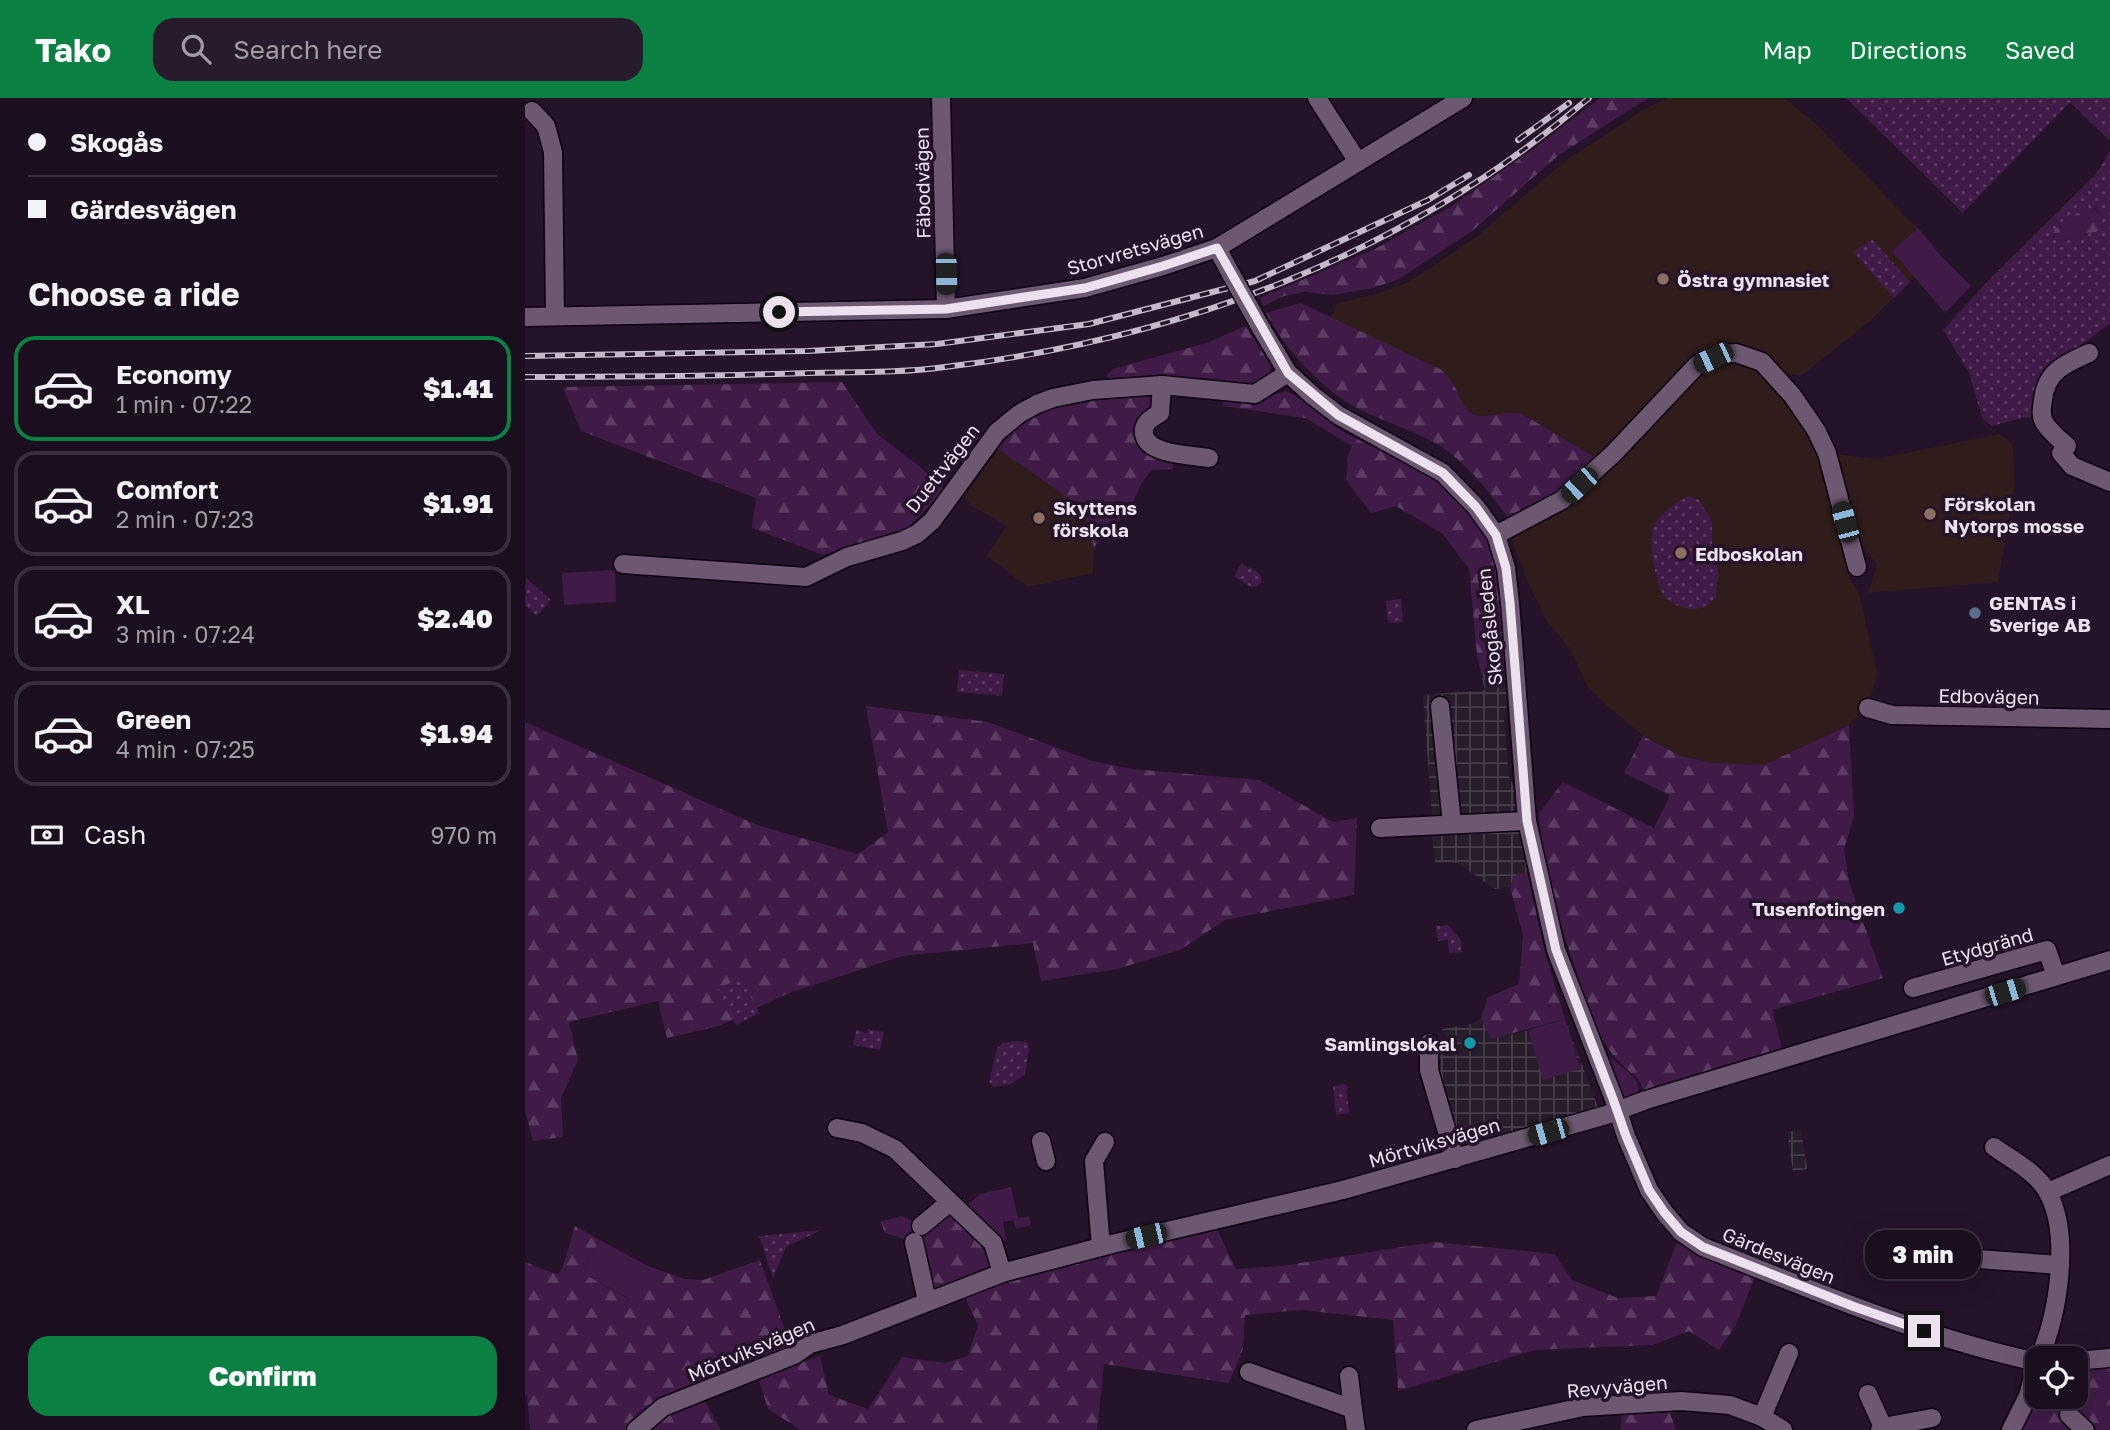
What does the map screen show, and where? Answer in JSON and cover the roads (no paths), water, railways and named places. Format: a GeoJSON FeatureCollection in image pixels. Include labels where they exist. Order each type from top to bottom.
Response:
{"type":"FeatureCollection","features":[{"type":"Feature","properties":{"kind":"street","name":"Fäbodvägen"},"geometry":{"type":"LineString","coordinates":[[941,98],[946,309]]}},
{"type":"Feature","properties":{"kind":"street"},"geometry":{"type":"LineString","coordinates":[[1317,98],[1358,162]]}},
{"type":"Feature","properties":{"kind":"street","name":"Storvretsvägen"},"geometry":{"type":"LineString","coordinates":[[525,317],[946,309],[1085,288],[1217,248],[1463,98]]}},
{"type":"Feature","properties":{"kind":"street"},"geometry":{"type":"LineString","coordinates":[[532,111],[546,126],[553,152],[555,316]]}},
{"type":"Feature","properties":{"kind":"street","name":"Skogåsleden"},"geometry":{"type":"LineString","coordinates":[[1217,248],[1288,373],[1338,415],[1443,473],[1476,507],[1496,535],[1506,568],[1527,821],[1556,950],[1617,1112]]}},
{"type":"Feature","properties":{"kind":"street"},"geometry":{"type":"LineString","coordinates":[[1496,535],[1562,500],[1613,454],[1697,365],[1724,354],[1735,353],[1749,356],[1768,367],[1793,395],[1816,430],[1827,453],[1857,568]]}},
{"type":"Feature","properties":{"kind":"street"},"geometry":{"type":"LineString","coordinates":[[2089,353],[2066,363],[2049,377],[2043,394],[2041,413],[2043,421],[2067,446],[2061,453],[2072,466],[2110,482]]}},
{"type":"Feature","properties":{"kind":"street","name":"Duettvägen"},"geometry":{"type":"LineString","coordinates":[[622,564],[806,577],[847,556],[902,541],[917,534],[932,521],[997,432],[1019,414],[1053,398],[1093,390],[1162,385],[1255,394],[1288,373]]}},
{"type":"Feature","properties":{"kind":"street"},"geometry":{"type":"LineString","coordinates":[[1162,385],[1160,413],[1144,427],[1144,436],[1150,446],[1163,451],[1209,458]]}},
{"type":"Feature","properties":{"kind":"street"},"geometry":{"type":"LineString","coordinates":[[1440,706],[1453,824]]}},
{"type":"Feature","properties":{"kind":"street","name":"Edbovägen"},"geometry":{"type":"LineString","coordinates":[[1868,708],[1892,715],[2110,719]]}},
{"type":"Feature","properties":{"kind":"street"},"geometry":{"type":"LineString","coordinates":[[1380,828],[1527,821]]}},
{"type":"Feature","properties":{"kind":"street","name":"Etydgränd"},"geometry":{"type":"LineString","coordinates":[[1913,988],[2047,950],[2056,976]]}},
{"type":"Feature","properties":{"kind":"street","name":"Mörtviksvägen"},"geometry":{"type":"LineString","coordinates":[[636,1430],[663,1407],[793,1355],[810,1344],[843,1335],[1002,1273],[1455,1159],[1617,1112],[1646,1100],[2110,960]]}},
{"type":"Feature","properties":{"kind":"street"},"geometry":{"type":"LineString","coordinates":[[1429,1043],[1429,1070],[1455,1159]]}},
{"type":"Feature","properties":{"kind":"street","name":"Gärdesvägen"},"geometry":{"type":"LineString","coordinates":[[1617,1112],[1649,1190],[1681,1232],[1703,1247],[1855,1307],[1947,1339],[2025,1358]]}},
{"type":"Feature","properties":{"kind":"street"},"geometry":{"type":"LineString","coordinates":[[837,1128],[862,1133],[895,1149],[993,1243],[1002,1273]]}},
{"type":"Feature","properties":{"kind":"street"},"geometry":{"type":"LineString","coordinates":[[1041,1141],[1046,1161]]}},
{"type":"Feature","properties":{"kind":"street"},"geometry":{"type":"LineString","coordinates":[[1101,1247],[1094,1161],[1105,1142]]}},
{"type":"Feature","properties":{"kind":"street"},"geometry":{"type":"LineString","coordinates":[[1994,1147],[2034,1177],[2048,1192],[2057,1219],[2060,1265],[2056,1300],[2044,1346]]}},
{"type":"Feature","properties":{"kind":"street"},"geometry":{"type":"LineString","coordinates":[[2048,1192],[2110,1165]]}},
{"type":"Feature","properties":{"kind":"street"},"geometry":{"type":"LineString","coordinates":[[927,1301],[918,1234],[950,1202]]}},
{"type":"Feature","properties":{"kind":"street"},"geometry":{"type":"LineString","coordinates":[[1978,1259],[2060,1265]]}},
{"type":"Feature","properties":{"kind":"street"},"geometry":{"type":"LineString","coordinates":[[1762,1417],[1789,1353]]}},
{"type":"Feature","properties":{"kind":"street"},"geometry":{"type":"LineString","coordinates":[[2088,1360],[2110,1357]]}},
{"type":"Feature","properties":{"kind":"street"},"geometry":{"type":"LineString","coordinates":[[1249,1372],[1353,1409]]}},
{"type":"Feature","properties":{"kind":"street"},"geometry":{"type":"LineString","coordinates":[[1349,1376],[1356,1430]]}},
{"type":"Feature","properties":{"kind":"street"},"geometry":{"type":"LineString","coordinates":[[1868,1394],[1881,1429],[1932,1418]]}},
{"type":"Feature","properties":{"kind":"street","name":"Revyvägen"},"geometry":{"type":"LineString","coordinates":[[1476,1430],[1583,1406],[1681,1401],[1730,1405],[1762,1417],[1783,1430]]}},
{"type":"Feature","properties":{"kind":"street"},"geometry":{"type":"LineString","coordinates":[[2011,1430],[2025,1402]]}},
{"type":"Feature","properties":{"kind":"street"},"geometry":{"type":"LineString","coordinates":[[2069,1415],[2085,1430]]}},
{"type":"Feature","properties":{"kind":"railway"},"geometry":{"type":"LineString","coordinates":[[525,377],[702,376],[911,370],[1033,354],[1120,335],[1204,311],[1287,280],[1367,244],[1445,202],[1519,153],[1589,98]]}},
{"type":"Feature","properties":{"kind":"railway"},"geometry":{"type":"LineString","coordinates":[[1518,140],[1569,103]]}},
{"type":"Feature","properties":{"kind":"railway"},"geometry":{"type":"LineString","coordinates":[[525,356],[808,351],[937,344],[1089,324],[1255,281],[1428,200],[1469,175]]}},
{"type":"Feature","properties":{"kind":"place","name":"Östra gymnasiet"},"geometry":{"type":"Point","coordinates":[1663,279]}},
{"type":"Feature","properties":{"kind":"place","name":"Förskolan Nytorps mosse"},"geometry":{"type":"Point","coordinates":[1930,514]}},
{"type":"Feature","properties":{"kind":"place","name":"Skyttens förskola"},"geometry":{"type":"Point","coordinates":[1039,518]}},
{"type":"Feature","properties":{"kind":"place","name":"Edboskolan"},"geometry":{"type":"Point","coordinates":[1681,553]}},
{"type":"Feature","properties":{"kind":"place","name":"GENTAS i Sverige AB"},"geometry":{"type":"Point","coordinates":[1975,613]}},
{"type":"Feature","properties":{"kind":"place","name":"Tusenfotingen"},"geometry":{"type":"Point","coordinates":[1899,908]}},
{"type":"Feature","properties":{"kind":"place","name":"Samlingslokal"},"geometry":{"type":"Point","coordinates":[1470,1043]}}]}
